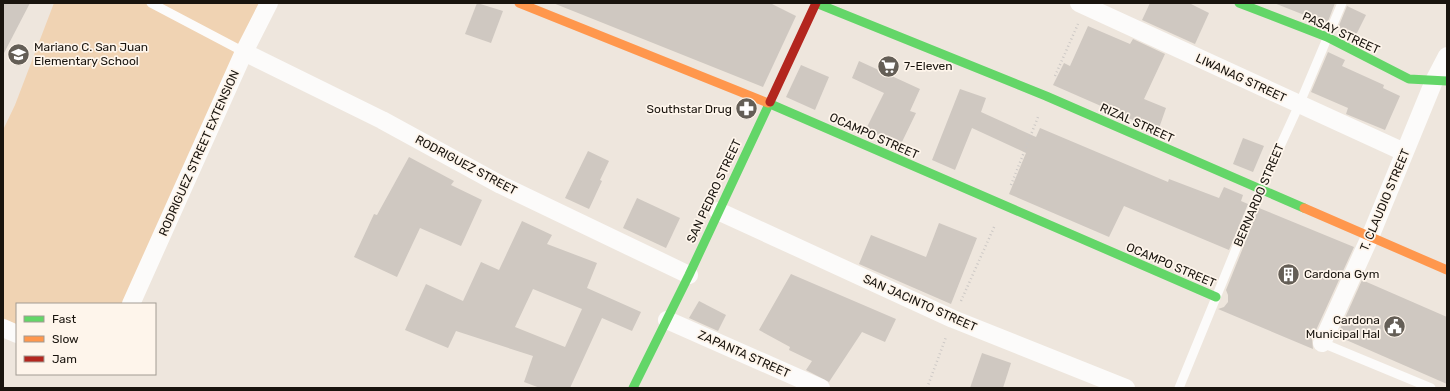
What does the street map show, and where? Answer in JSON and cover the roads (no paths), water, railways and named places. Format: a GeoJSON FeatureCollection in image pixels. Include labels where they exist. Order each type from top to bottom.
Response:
{"type":"FeatureCollection","features":[{"type":"Feature","properties":{"kind":"main road","name":"OCAMPO STREET"},"geometry":{"type":"LineString","coordinates":[[519,3],[768,103],[1219,298]]}},
{"type":"Feature","properties":{"kind":"main road","name":"SAN PEDRO STREET"},"geometry":{"type":"LineString","coordinates":[[634,388],[689,275],[816,3]]}},
{"type":"Feature","properties":{"kind":"main road","name":"RIZAL STREET"},"geometry":{"type":"LineString","coordinates":[[816,3],[1046,96],[1447,270]]}},
{"type":"Feature","properties":{"kind":"main road","name":"PASAY STREET"},"geometry":{"type":"LineString","coordinates":[[1239,3],[1327,37],[1409,79],[1441,81]]}},
{"type":"Feature","properties":{"kind":"street","name":"RODRIGUEZ STREET EXTENSION"},"geometry":{"type":"LineString","coordinates":[[131,303],[244,52],[269,3]]}},
{"type":"Feature","properties":{"kind":"street","name":"LIWANAG STREET"},"geometry":{"type":"LineString","coordinates":[[1079,3],[1404,152]]}},
{"type":"Feature","properties":{"kind":"street","name":"RODRIGUEZ STREET"},"geometry":{"type":"LineString","coordinates":[[244,52],[382,120],[501,185],[689,275]]}},
{"type":"Feature","properties":{"kind":"street","name":"T. CLAUDIO STREET"},"geometry":{"type":"LineString","coordinates":[[1320,342],[1370,237],[1404,152],[1441,81],[1447,56]]}},
{"type":"Feature","properties":{"kind":"street","name":"SAN JACINTO STREET"},"geometry":{"type":"LineString","coordinates":[[718,211],[953,319],[1126,388]]}},
{"type":"Feature","properties":{"kind":"street","name":"ZAPANTA STREET"},"geometry":{"type":"LineString","coordinates":[[667,320],[820,388]]}},
{"type":"Feature","properties":{"kind":"street"},"geometry":{"type":"LineString","coordinates":[[3,328],[16,334]]}},
{"type":"Feature","properties":{"kind":"lane"},"geometry":{"type":"LineString","coordinates":[[151,3],[244,52]]}},
{"type":"Feature","properties":{"kind":"lane","name":"BERNARDO STREET"},"geometry":{"type":"LineString","coordinates":[[1179,388],[1219,298],[1260,190],[1300,105],[1342,3]]}},
{"type":"Feature","properties":{"kind":"lane"},"geometry":{"type":"LineString","coordinates":[[1320,342],[1432,388]]}},
{"type":"Feature","properties":{"kind":"place","name":"Mariano C. San Juan Elementary School"},"geometry":{"type":"Point","coordinates":[19,54]}},
{"type":"Feature","properties":{"kind":"place","name":"7-Eleven"},"geometry":{"type":"Point","coordinates":[889,66]}},
{"type":"Feature","properties":{"kind":"place","name":"Southstar Drug"},"geometry":{"type":"Point","coordinates":[747,109]}},
{"type":"Feature","properties":{"kind":"place","name":"Cardona Gym"},"geometry":{"type":"Point","coordinates":[1289,274]}},
{"type":"Feature","properties":{"kind":"place","name":"Cardona Municipal Hal"},"geometry":{"type":"Point","coordinates":[1395,327]}}]}
